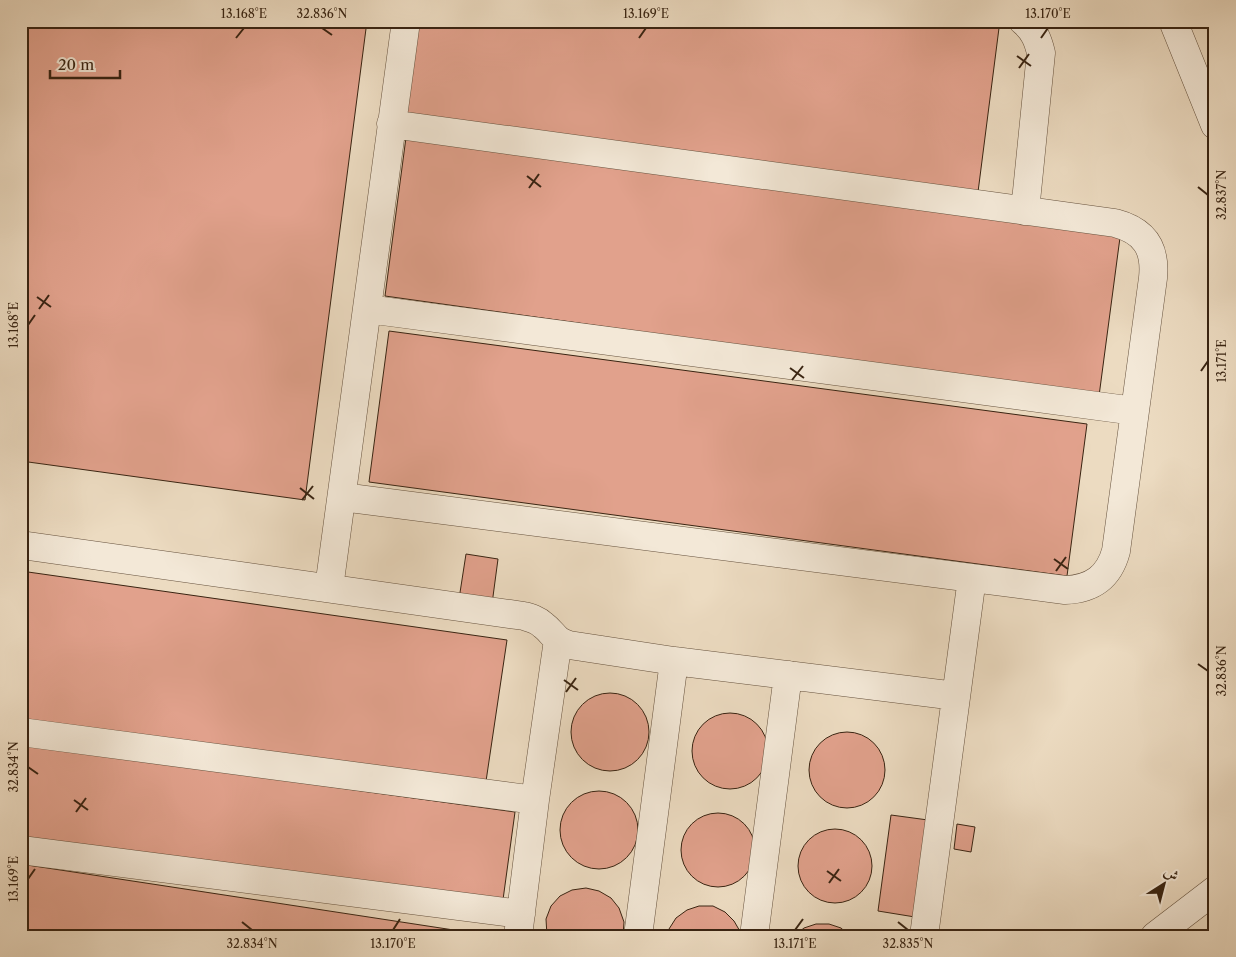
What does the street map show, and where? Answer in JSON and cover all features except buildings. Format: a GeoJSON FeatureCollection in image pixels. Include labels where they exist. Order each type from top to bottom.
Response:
{"type":"FeatureCollection","features":[{"type":"Feature","properties":{"kind":"street"},"geometry":{"type":"LineString","coordinates":[[329,588],[406,21]]}},
{"type":"Feature","properties":{"kind":"street"},"geometry":{"type":"LineString","coordinates":[[1024,21],[1035,33],[1041,53],[1025,211]]}},
{"type":"Feature","properties":{"kind":"street"},"geometry":{"type":"LineString","coordinates":[[1172,21],[1215,125]]}},
{"type":"Feature","properties":{"kind":"street"},"geometry":{"type":"LineString","coordinates":[[342,497],[1075,590],[1085,588],[1102,577],[1113,560],[1116,551],[1135,411],[1154,266],[1152,253],[1146,242],[1138,233],[1127,226],[391,124]]}},
{"type":"Feature","properties":{"kind":"street"},"geometry":{"type":"LineString","coordinates":[[367,309],[1135,411]]}},
{"type":"Feature","properties":{"kind":"street"},"geometry":{"type":"LineString","coordinates":[[21,545],[524,616],[537,620],[558,640],[569,645],[674,661],[956,696]]}},
{"type":"Feature","properties":{"kind":"street"},"geometry":{"type":"LineString","coordinates":[[924,936],[972,578]]}},
{"type":"Feature","properties":{"kind":"street"},"geometry":{"type":"LineString","coordinates":[[21,850],[520,925],[558,640]]}},
{"type":"Feature","properties":{"kind":"street"},"geometry":{"type":"LineString","coordinates":[[638,936],[674,661]]}},
{"type":"Feature","properties":{"kind":"street"},"geometry":{"type":"LineString","coordinates":[[754,936],[788,675]]}},
{"type":"Feature","properties":{"kind":"street"},"geometry":{"type":"LineString","coordinates":[[21,732],[536,800]]}},
{"type":"Feature","properties":{"kind":"street"},"geometry":{"type":"LineString","coordinates":[[1155,936],[1215,890]]}}]}
